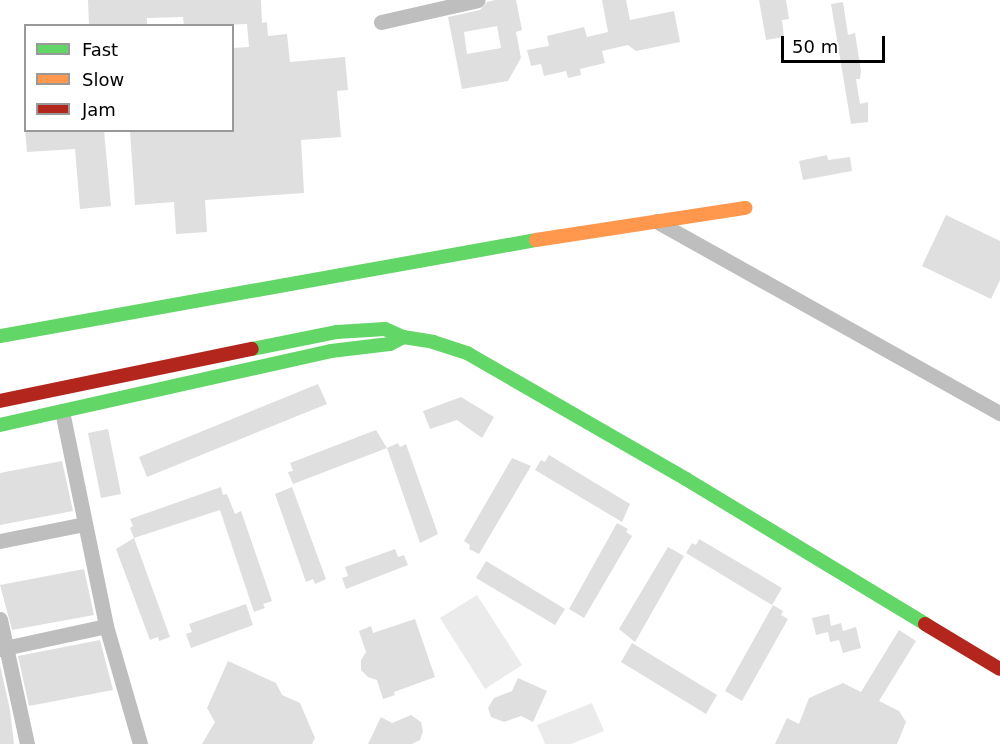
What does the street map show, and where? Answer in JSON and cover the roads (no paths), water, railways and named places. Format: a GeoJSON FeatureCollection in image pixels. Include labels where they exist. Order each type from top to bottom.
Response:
{"type":"FeatureCollection","features":[{"type":"Feature","properties":{"kind":"main road"},"geometry":{"type":"LineString","coordinates":[[0,336],[656,221],[746,208]]}},
{"type":"Feature","properties":{"kind":"main road"},"geometry":{"type":"LineString","coordinates":[[0,402],[337,332],[385,329],[403,337],[433,342],[467,353],[686,479],[1000,669]]}},
{"type":"Feature","properties":{"kind":"main road"},"geometry":{"type":"LineString","coordinates":[[0,425],[331,351],[390,344],[403,337]]}},
{"type":"Feature","properties":{"kind":"street"},"geometry":{"type":"LineString","coordinates":[[381,22],[478,0]]}},
{"type":"Feature","properties":{"kind":"street"},"geometry":{"type":"LineString","coordinates":[[656,221],[1000,413]]}},
{"type":"Feature","properties":{"kind":"street"},"geometry":{"type":"LineString","coordinates":[[62,411],[106,626],[140,744]]}},
{"type":"Feature","properties":{"kind":"street"},"geometry":{"type":"LineString","coordinates":[[0,541],[84,524]]}},
{"type":"Feature","properties":{"kind":"street"},"geometry":{"type":"LineString","coordinates":[[0,619],[3,649],[27,744]]}},
{"type":"Feature","properties":{"kind":"street"},"geometry":{"type":"LineString","coordinates":[[3,649],[106,626]]}}]}
